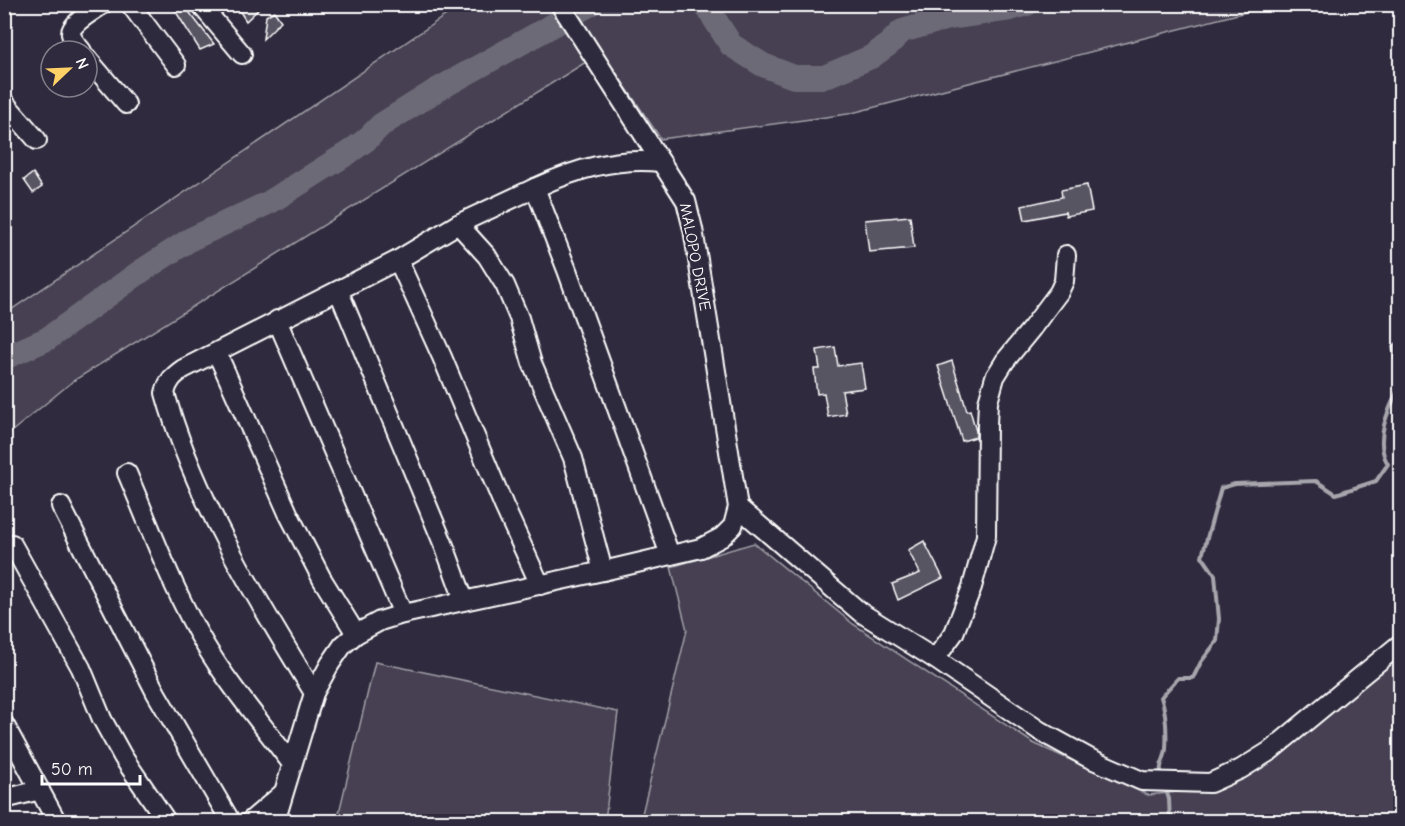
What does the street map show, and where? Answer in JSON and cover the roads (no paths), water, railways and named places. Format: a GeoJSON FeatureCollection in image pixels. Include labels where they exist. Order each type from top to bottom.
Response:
{"type":"FeatureCollection","features":[{"type":"Feature","properties":{"kind":"street"},"geometry":{"type":"LineString","coordinates":[[75,39],[71,31],[81,11],[103,4]]}},
{"type":"Feature","properties":{"kind":"street"},"geometry":{"type":"LineString","coordinates":[[130,4],[176,65]]}},
{"type":"Feature","properties":{"kind":"street"},"geometry":{"type":"LineString","coordinates":[[200,4],[242,54]]}},
{"type":"Feature","properties":{"kind":"street","name":"MALOPO DRIVE"},"geometry":{"type":"LineString","coordinates":[[560,4],[686,201],[693,229],[738,507]]}},
{"type":"Feature","properties":{"kind":"street"},"geometry":{"type":"LineString","coordinates":[[99,72],[126,104]]}},
{"type":"Feature","properties":{"kind":"street"},"geometry":{"type":"LineString","coordinates":[[4,102],[37,140]]}},
{"type":"Feature","properties":{"kind":"street"},"geometry":{"type":"LineString","coordinates":[[314,693],[269,620],[232,552],[192,470],[165,393],[167,384],[183,369],[277,320],[339,292],[458,224],[536,188],[572,172],[597,165],[636,160],[661,162]]}},
{"type":"Feature","properties":{"kind":"street"},"geometry":{"type":"LineString","coordinates":[[536,188],[670,555]]}},
{"type":"Feature","properties":{"kind":"street"},"geometry":{"type":"LineString","coordinates":[[458,224],[487,256],[505,285],[519,318],[532,363],[573,458],[603,571]]}},
{"type":"Feature","properties":{"kind":"street"},"geometry":{"type":"LineString","coordinates":[[935,659],[954,633],[972,587],[986,536],[988,402],[995,377],[1059,292],[1064,281],[1066,255]]}},
{"type":"Feature","properties":{"kind":"street"},"geometry":{"type":"LineString","coordinates":[[398,260],[540,585]]}},
{"type":"Feature","properties":{"kind":"street"},"geometry":{"type":"LineString","coordinates":[[339,292],[441,537],[464,600]]}},
{"type":"Feature","properties":{"kind":"street"},"geometry":{"type":"LineString","coordinates":[[277,320],[404,614]]}},
{"type":"Feature","properties":{"kind":"street"},"geometry":{"type":"LineString","coordinates":[[217,353],[288,513],[322,579],[356,634]]}},
{"type":"Feature","properties":{"kind":"street"},"geometry":{"type":"LineString","coordinates":[[127,473],[182,602],[206,646],[248,707],[292,764]]}},
{"type":"Feature","properties":{"kind":"street"},"geometry":{"type":"LineString","coordinates":[[61,506],[156,693],[231,822]]}},
{"type":"Feature","properties":{"kind":"street"},"geometry":{"type":"LineString","coordinates":[[275,822],[314,693],[343,645],[356,634],[380,621],[404,614],[701,548],[722,537],[734,525],[738,507],[860,612],[935,659],[1040,731],[1089,758],[1142,780],[1210,783],[1241,769],[1270,751],[1401,644]]}},
{"type":"Feature","properties":{"kind":"street"},"geometry":{"type":"LineString","coordinates":[[12,544],[81,668],[102,720],[123,757],[167,822]]}},
{"type":"Feature","properties":{"kind":"street"},"geometry":{"type":"LineString","coordinates":[[4,724],[57,822]]}},
{"type":"Feature","properties":{"kind":"street"},"geometry":{"type":"LineString","coordinates":[[4,799],[40,790]]}},
{"type":"Feature","properties":{"kind":"street"},"geometry":{"type":"LineString","coordinates":[[249,822],[283,794]]}},
{"type":"Feature","properties":{"kind":"waterway"},"geometry":{"type":"LineString","coordinates":[[4,358],[47,339],[140,272],[191,239],[270,202],[348,153],[381,125],[435,91],[591,4]]}},
{"type":"Feature","properties":{"kind":"waterway"},"geometry":{"type":"LineString","coordinates":[[705,4],[731,45],[763,65],[794,77],[824,77],[871,57],[902,31],[948,18],[1010,9],[1027,4]]}},
{"type":"Feature","properties":{"kind":"waterway"},"geometry":{"type":"LineString","coordinates":[[1400,342],[1393,347],[1400,378]]}},
{"type":"Feature","properties":{"kind":"waterway"},"geometry":{"type":"LineString","coordinates":[[1162,777],[1161,765],[1165,753],[1166,736],[1161,697],[1178,678],[1193,678],[1201,662],[1217,641],[1219,619],[1215,575],[1202,556],[1221,488],[1235,484],[1316,481],[1336,494],[1376,481],[1388,464],[1384,455],[1382,435],[1387,414],[1400,386]]}},
{"type":"Feature","properties":{"kind":"waterway"},"geometry":{"type":"LineString","coordinates":[[1165,787],[1169,799],[1170,822]]}}]}
